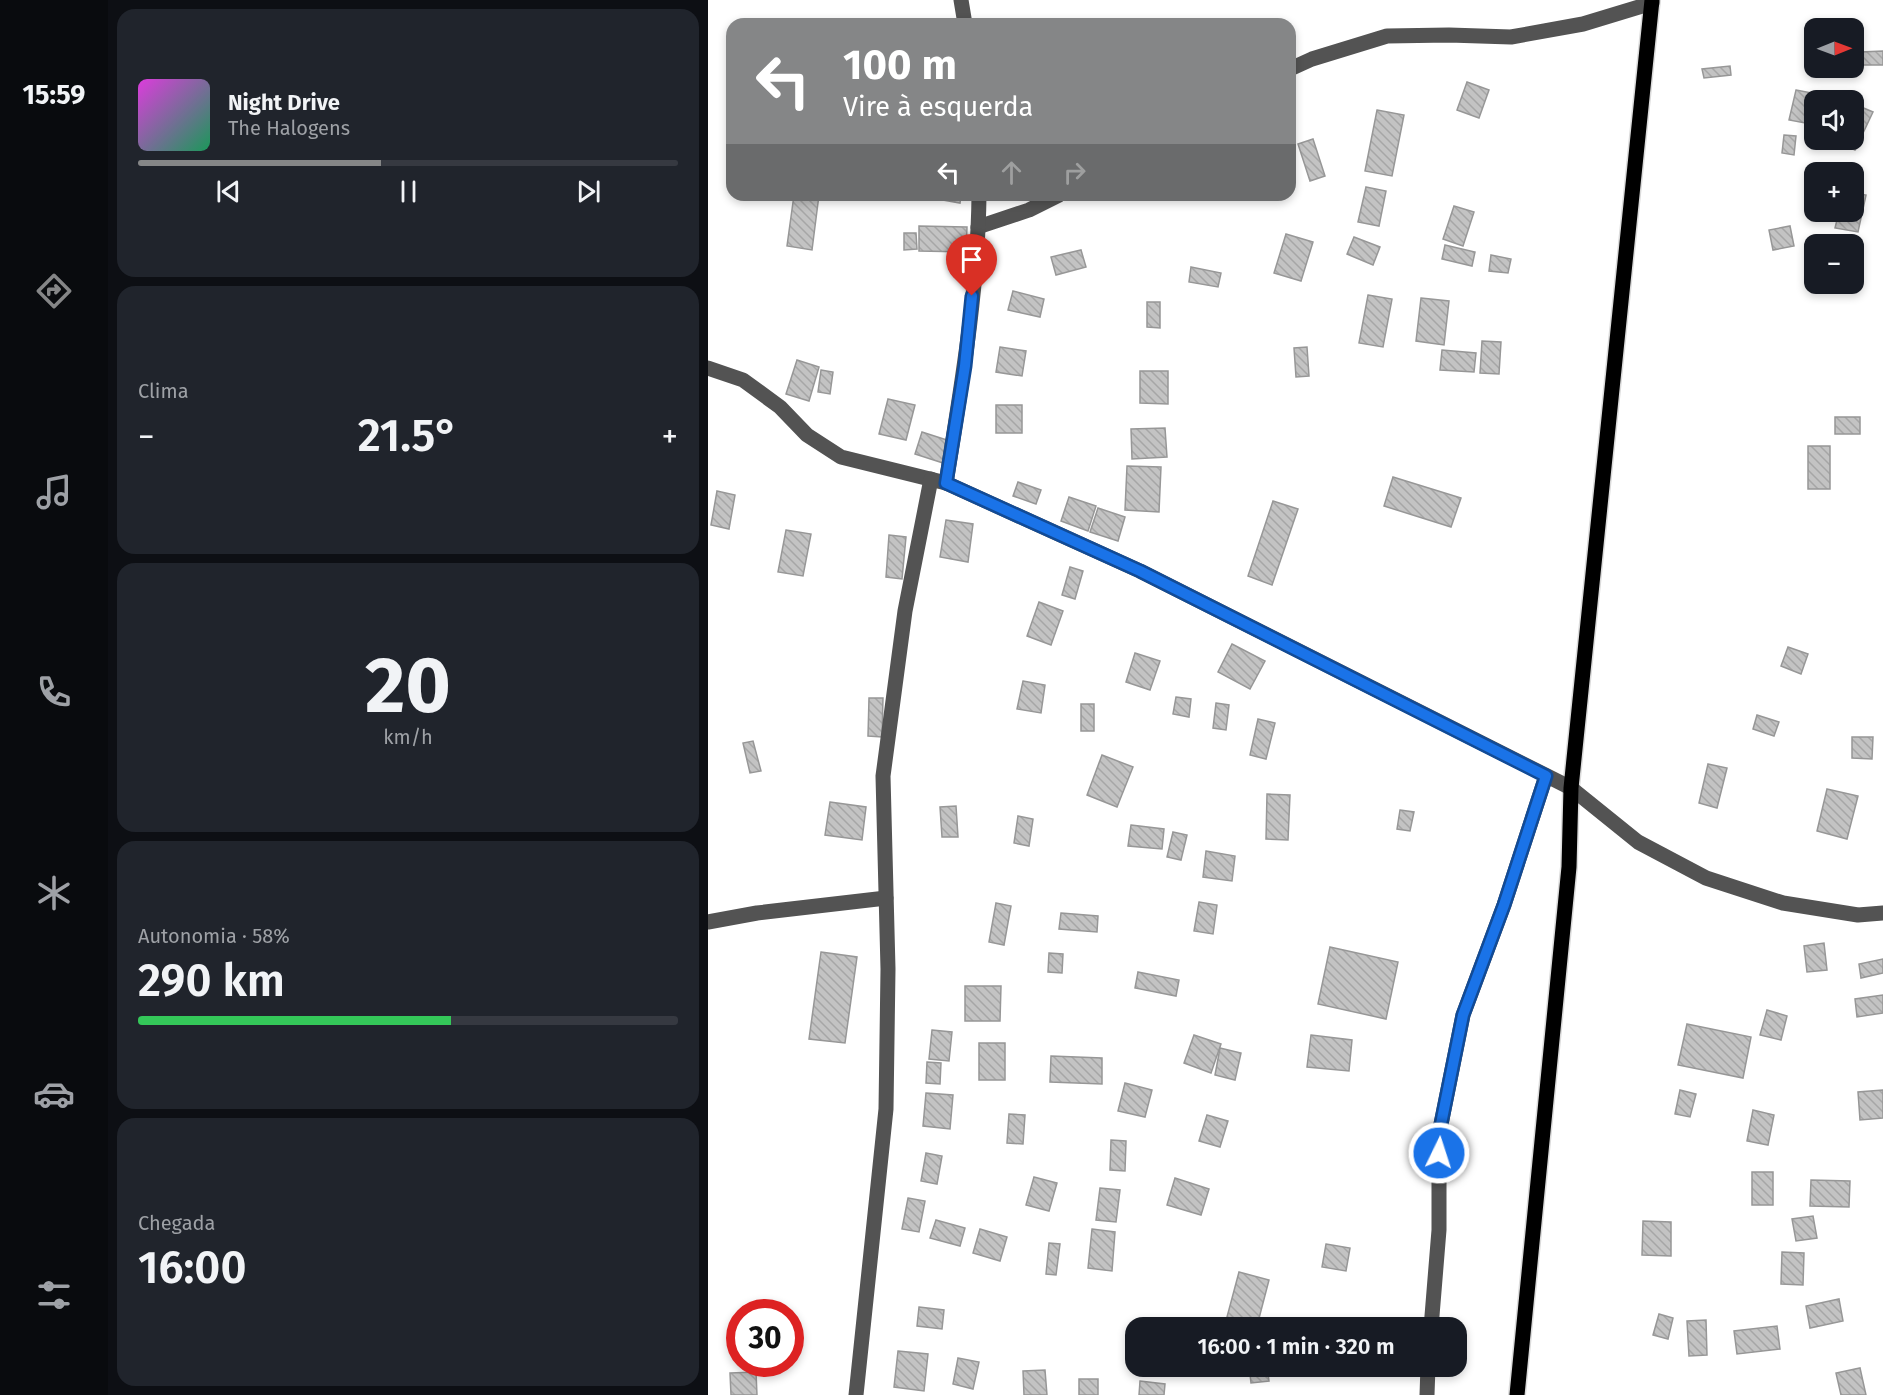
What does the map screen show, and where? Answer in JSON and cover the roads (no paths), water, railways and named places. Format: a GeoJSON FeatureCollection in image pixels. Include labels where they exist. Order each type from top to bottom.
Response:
{"type":"FeatureCollection","features":[{"type":"Feature","properties":{"kind":"main road"},"geometry":{"type":"LineString","coordinates":[[1517,1395],[1569,867],[1571,788],[1652,2]]}},
{"type":"Feature","properties":{"kind":"street"},"geometry":{"type":"LineString","coordinates":[[961,0],[964,18]]}},
{"type":"Feature","properties":{"kind":"street"},"geometry":{"type":"LineString","coordinates":[[1296,66],[1312,59],[1387,36],[1511,37],[1583,24],[1652,2]]}},
{"type":"Feature","properties":{"kind":"street"},"geometry":{"type":"LineString","coordinates":[[856,1395],[886,1109],[888,969],[883,776],[905,611],[939,481],[965,366],[979,201]]}},
{"type":"Feature","properties":{"kind":"street"},"geometry":{"type":"LineString","coordinates":[[978,227],[1029,210],[1047,201]]}},
{"type":"Feature","properties":{"kind":"street"},"geometry":{"type":"LineString","coordinates":[[708,368],[743,380],[780,407],[807,435],[841,457],[939,481],[1140,571],[1571,788],[1638,842],[1706,878],[1783,903],[1858,915],[1883,913]]}},
{"type":"Feature","properties":{"kind":"street"},"geometry":{"type":"LineString","coordinates":[[1432,1317],[1439,1230],[1439,1134],[1463,1015],[1504,905],[1546,776]]}},
{"type":"Feature","properties":{"kind":"street"},"geometry":{"type":"LineString","coordinates":[[708,922],[757,913],[886,898]]}},
{"type":"Feature","properties":{"kind":"street"},"geometry":{"type":"LineString","coordinates":[[1427,1395],[1428,1377]]}}]}
